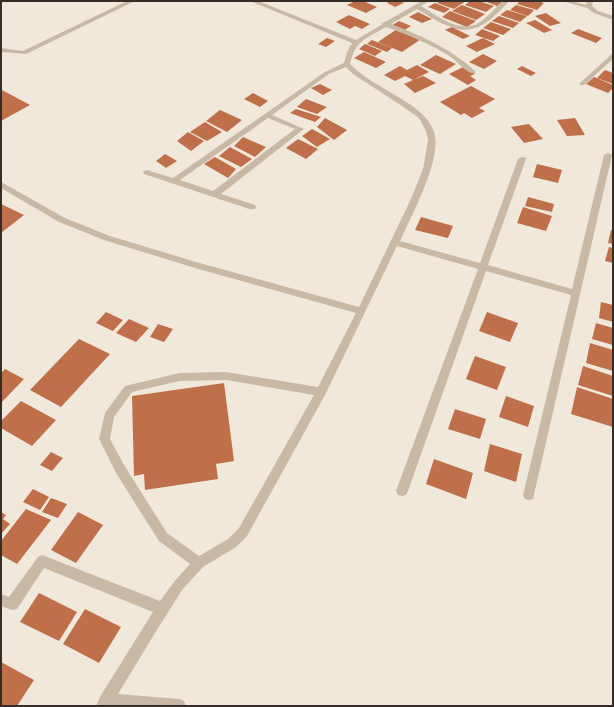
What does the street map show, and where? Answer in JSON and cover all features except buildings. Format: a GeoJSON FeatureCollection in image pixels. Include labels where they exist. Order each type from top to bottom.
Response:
{"type":"FeatureCollection","features":[{"type":"Feature","properties":{"kind":"street"},"geometry":{"type":"LineString","coordinates":[[1,50],[7,52],[24,53],[132,1]]}},
{"type":"Feature","properties":{"kind":"street"},"geometry":{"type":"LineString","coordinates":[[253,1],[356,42]]}},
{"type":"Feature","properties":{"kind":"street"},"geometry":{"type":"LineString","coordinates":[[347,64],[350,52],[356,42],[384,24],[426,1]]}},
{"type":"Feature","properties":{"kind":"street"},"geometry":{"type":"LineString","coordinates":[[417,6],[454,26],[476,28],[506,1]]}},
{"type":"Feature","properties":{"kind":"street"},"geometry":{"type":"LineString","coordinates":[[565,1],[589,4],[596,12],[613,18]]}},
{"type":"Feature","properties":{"kind":"street"},"geometry":{"type":"LineString","coordinates":[[384,24],[432,43],[464,63],[473,72]]}},
{"type":"Feature","properties":{"kind":"street"},"geometry":{"type":"LineString","coordinates":[[582,84],[613,56]]}},
{"type":"Feature","properties":{"kind":"street"},"geometry":{"type":"LineString","coordinates":[[174,181],[268,116],[327,72],[347,64]]}},
{"type":"Feature","properties":{"kind":"street"},"geometry":{"type":"LineString","coordinates":[[179,706],[104,703],[178,586],[199,563],[232,543],[243,532],[321,392],[362,311],[427,169],[432,140],[430,131],[422,117],[416,111],[355,73],[347,64]]}},
{"type":"Feature","properties":{"kind":"street"},"geometry":{"type":"LineString","coordinates":[[215,194],[300,129],[268,116]]}},
{"type":"Feature","properties":{"kind":"street"},"geometry":{"type":"LineString","coordinates":[[529,496],[608,155]]}},
{"type":"Feature","properties":{"kind":"street"},"geometry":{"type":"LineString","coordinates":[[402,491],[522,159]]}},
{"type":"Feature","properties":{"kind":"street"},"geometry":{"type":"LineString","coordinates":[[147,172],[252,207]]}},
{"type":"Feature","properties":{"kind":"street"},"geometry":{"type":"LineString","coordinates":[[1,185],[62,220],[107,238],[195,265],[362,311]]}},
{"type":"Feature","properties":{"kind":"street"},"geometry":{"type":"LineString","coordinates":[[394,242],[576,293]]}},
{"type":"Feature","properties":{"kind":"street"},"geometry":{"type":"LineString","coordinates":[[199,563],[163,537],[120,469],[104,439],[109,416],[116,405],[129,389],[180,377],[226,376],[257,380],[321,392]]}},
{"type":"Feature","properties":{"kind":"street"},"geometry":{"type":"LineString","coordinates":[[1,600],[12,604],[42,561],[163,609]]}}]}
